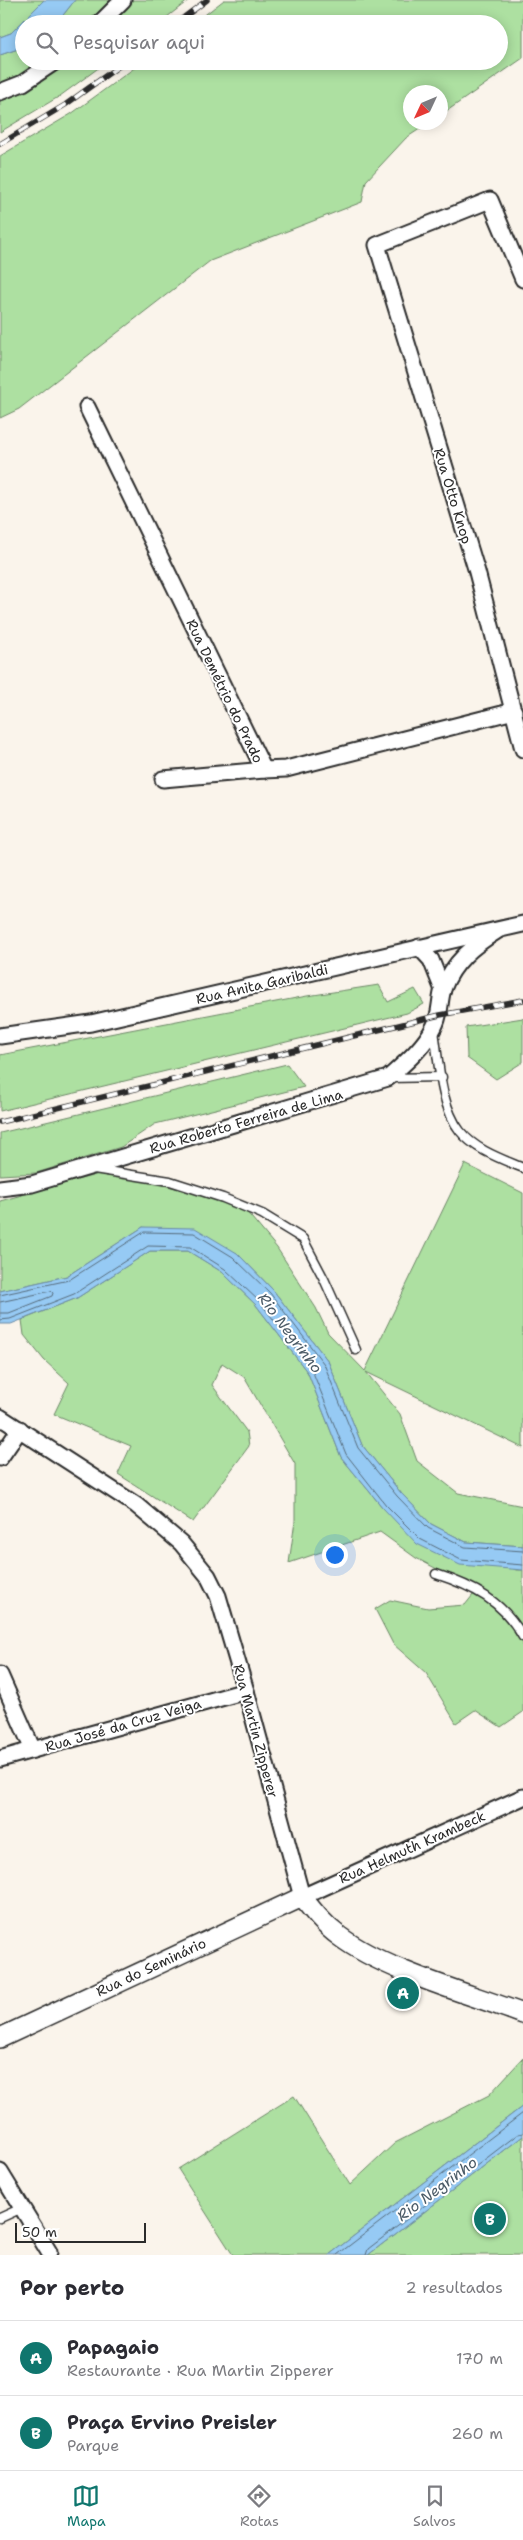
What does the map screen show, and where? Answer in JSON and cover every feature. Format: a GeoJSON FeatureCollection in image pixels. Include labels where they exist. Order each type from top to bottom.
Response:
{"type":"FeatureCollection","features":[{"type":"Feature","properties":{"kind":"street"},"geometry":{"type":"LineString","coordinates":[[108,15],[123,0]]}},
{"type":"Feature","properties":{"kind":"street"},"geometry":{"type":"LineString","coordinates":[[0,92],[23,83],[42,70]]}},
{"type":"Feature","properties":{"kind":"street","name":"Rua Otto Knop"},"geometry":{"type":"LineString","coordinates":[[523,279],[490,200],[377,245],[477,572],[523,748]]}},
{"type":"Feature","properties":{"kind":"street","name":"Rua Demétrio do Prado"},"geometry":{"type":"LineString","coordinates":[[87,407],[264,770],[286,769],[514,711]]}},
{"type":"Feature","properties":{"kind":"street"},"geometry":{"type":"LineString","coordinates":[[163,779],[264,770]]}},
{"type":"Feature","properties":{"kind":"street","name":"Rua Anita Garibaldi"},"geometry":{"type":"LineString","coordinates":[[0,1036],[91,1023],[523,924]]}},
{"type":"Feature","properties":{"kind":"street","name":"Rua Roberto Ferreira de Lima"},"geometry":{"type":"LineString","coordinates":[[0,1188],[32,1184],[388,1078],[410,1060],[433,1029],[440,1015],[443,990],[456,966],[474,945],[497,930]]}},
{"type":"Feature","properties":{"kind":"street","name":"Rua Roberto Ferreira de Lima"},"geometry":{"type":"LineString","coordinates":[[419,947],[431,960],[443,990]]}},
{"type":"Feature","properties":{"kind":"street","name":"Rua Martin Zipperer"},"geometry":{"type":"LineString","coordinates":[[0,1417],[136,1505],[196,1559],[208,1576],[218,1596],[246,1691],[302,1897],[323,1923],[355,1946],[404,1970],[523,2014]]}},
{"type":"Feature","properties":{"kind":"street"},"geometry":{"type":"LineString","coordinates":[[0,1458],[20,1429]]}},
{"type":"Feature","properties":{"kind":"street"},"geometry":{"type":"LineString","coordinates":[[0,1675],[33,1750]]}},
{"type":"Feature","properties":{"kind":"street","name":"Rua José da Cruz Veiga"},"geometry":{"type":"LineString","coordinates":[[0,1759],[246,1691]]}},
{"type":"Feature","properties":{"kind":"street","name":"Rua Helmuth Krambeck"},"geometry":{"type":"LineString","coordinates":[[302,1897],[523,1797]]}},
{"type":"Feature","properties":{"kind":"street","name":"Rua do Seminário"},"geometry":{"type":"LineString","coordinates":[[0,2038],[302,1897]]}},
{"type":"Feature","properties":{"kind":"street"},"geometry":{"type":"LineString","coordinates":[[0,2172],[49,2252]]}},
{"type":"Feature","properties":{"kind":"lane"},"geometry":{"type":"LineString","coordinates":[[433,1029],[450,1112],[461,1132],[481,1148],[523,1168]]}},
{"type":"Feature","properties":{"kind":"lane"},"geometry":{"type":"LineString","coordinates":[[388,1078],[442,1077]]}},
{"type":"Feature","properties":{"kind":"lane"},"geometry":{"type":"LineString","coordinates":[[85,1168],[170,1181],[262,1214],[303,1239],[324,1279],[356,1350]]}},
{"type":"Feature","properties":{"kind":"lane"},"geometry":{"type":"LineString","coordinates":[[436,1574],[462,1583],[490,1597],[510,1616],[523,1636]]}},
{"type":"Feature","properties":{"kind":"lane"},"geometry":{"type":"LineString","coordinates":[[0,2218],[22,2208]]}},
{"type":"Feature","properties":{"kind":"green space"},"geometry":{"type":"Polygon","coordinates":[[[0,0],[44,0],[29,15],[15,15],[15,29],[11,33],[0,37],[0,0]]]}},
{"type":"Feature","properties":{"kind":"green space"},"geometry":{"type":"Polygon","coordinates":[[[75,0],[189,0],[170,15],[63,15],[75,0]]]}},
{"type":"Feature","properties":{"kind":"green space"},"geometry":{"type":"Polygon","coordinates":[[[224,0],[523,0],[523,58],[508,68],[508,15],[205,15],[224,0]]]}},
{"type":"Feature","properties":{"kind":"green space"},"geometry":{"type":"Polygon","coordinates":[[[15,50],[15,70],[96,70],[60,96],[0,132],[0,55],[15,50]]]}},
{"type":"Feature","properties":{"kind":"green space"},"geometry":{"type":"Polygon","coordinates":[[[132,70],[506,70],[448,110],[448,85],[403,85],[403,130],[418,130],[406,138],[366,181],[362,202],[210,261],[19,409],[0,418],[0,156],[71,114],[132,70]]]}},
{"type":"Feature","properties":{"kind":"green space"},"geometry":{"type":"Polygon","coordinates":[[[379,985],[388,1002],[415,989],[424,1004],[407,1013],[0,1111],[0,1055],[307,996],[379,985]]]}},
{"type":"Feature","properties":{"kind":"green space"},"geometry":{"type":"Polygon","coordinates":[[[523,1018],[523,1062],[496,1079],[467,1058],[466,1027],[523,1018]]]}},
{"type":"Feature","properties":{"kind":"green space"},"geometry":{"type":"Polygon","coordinates":[[[287,1064],[304,1087],[155,1124],[121,1147],[36,1173],[0,1175],[0,1133],[287,1064]]]}},
{"type":"Feature","properties":{"kind":"green space"},"geometry":{"type":"Polygon","coordinates":[[[465,1164],[523,1193],[523,1448],[366,1372],[400,1414],[417,1461],[458,1493],[523,1506],[523,1546],[466,1542],[431,1524],[401,1493],[362,1445],[328,1361],[273,1290],[237,1253],[143,1227],[67,1276],[0,1291],[0,1201],[110,1171],[241,1205],[277,1248],[316,1308],[328,1333],[365,1371],[465,1164]]]}},
{"type":"Feature","properties":{"kind":"green space"},"geometry":{"type":"Polygon","coordinates":[[[150,1251],[188,1251],[222,1272],[256,1305],[308,1373],[341,1457],[383,1508],[516,1570],[523,1570],[523,1712],[501,1727],[475,1710],[456,1723],[426,1673],[393,1644],[375,1609],[390,1600],[428,1608],[465,1605],[477,1590],[416,1558],[380,1532],[289,1563],[295,1521],[295,1464],[244,1377],[222,1363],[212,1385],[247,1432],[249,1446],[193,1522],[118,1474],[131,1446],[54,1414],[69,1383],[44,1360],[24,1335],[22,1320],[77,1298],[150,1251]]]}},
{"type":"Feature","properties":{"kind":"green space"},"geometry":{"type":"Polygon","coordinates":[[[523,2058],[523,2106],[329,2255],[233,2255],[178,2169],[294,2096],[350,2185],[395,2143],[489,2095],[523,2058]]]}},
{"type":"Feature","properties":{"kind":"green space"},"geometry":{"type":"Polygon","coordinates":[[[523,2136],[523,2255],[368,2255],[523,2136]]]}},
{"type":"Feature","properties":{"kind":"water"},"geometry":{"type":"Polygon","coordinates":[[[44,0],[75,0],[63,15],[29,15],[44,0]]]}},
{"type":"Feature","properties":{"kind":"water"},"geometry":{"type":"Polygon","coordinates":[[[15,29],[15,50],[0,55],[0,37],[11,33],[15,29]]]}},
{"type":"Feature","properties":{"kind":"water","name":"Rio Negrinho"},"geometry":{"type":"Polygon","coordinates":[[[143,1227],[195,1228],[237,1253],[273,1290],[328,1361],[362,1445],[401,1493],[431,1524],[466,1542],[523,1546],[523,1570],[460,1565],[417,1544],[383,1508],[341,1457],[308,1373],[256,1305],[222,1272],[188,1251],[150,1251],[77,1298],[11,1324],[0,1324],[0,1291],[67,1276],[143,1227]]]}},
{"type":"Feature","properties":{"kind":"water","name":"Rio Negrinho"},"geometry":{"type":"Polygon","coordinates":[[[523,2106],[523,2136],[368,2255],[329,2255],[523,2106]]]}},
{"type":"Feature","properties":{"kind":"railway"},"geometry":{"type":"LineString","coordinates":[[187,15],[207,0]]}},
{"type":"Feature","properties":{"kind":"railway"},"geometry":{"type":"LineString","coordinates":[[0,144],[65,105],[114,70]]}},
{"type":"Feature","properties":{"kind":"railway"},"geometry":{"type":"LineString","coordinates":[[0,1122],[440,1015],[523,1000]]}},
{"type":"Feature","properties":{"kind":"place","name":"Papagaio"},"geometry":{"type":"Point","coordinates":[403,1993]}},
{"type":"Feature","properties":{"kind":"place","name":"Praça Ervino Preisler"},"geometry":{"type":"Point","coordinates":[490,2219]}}]}
